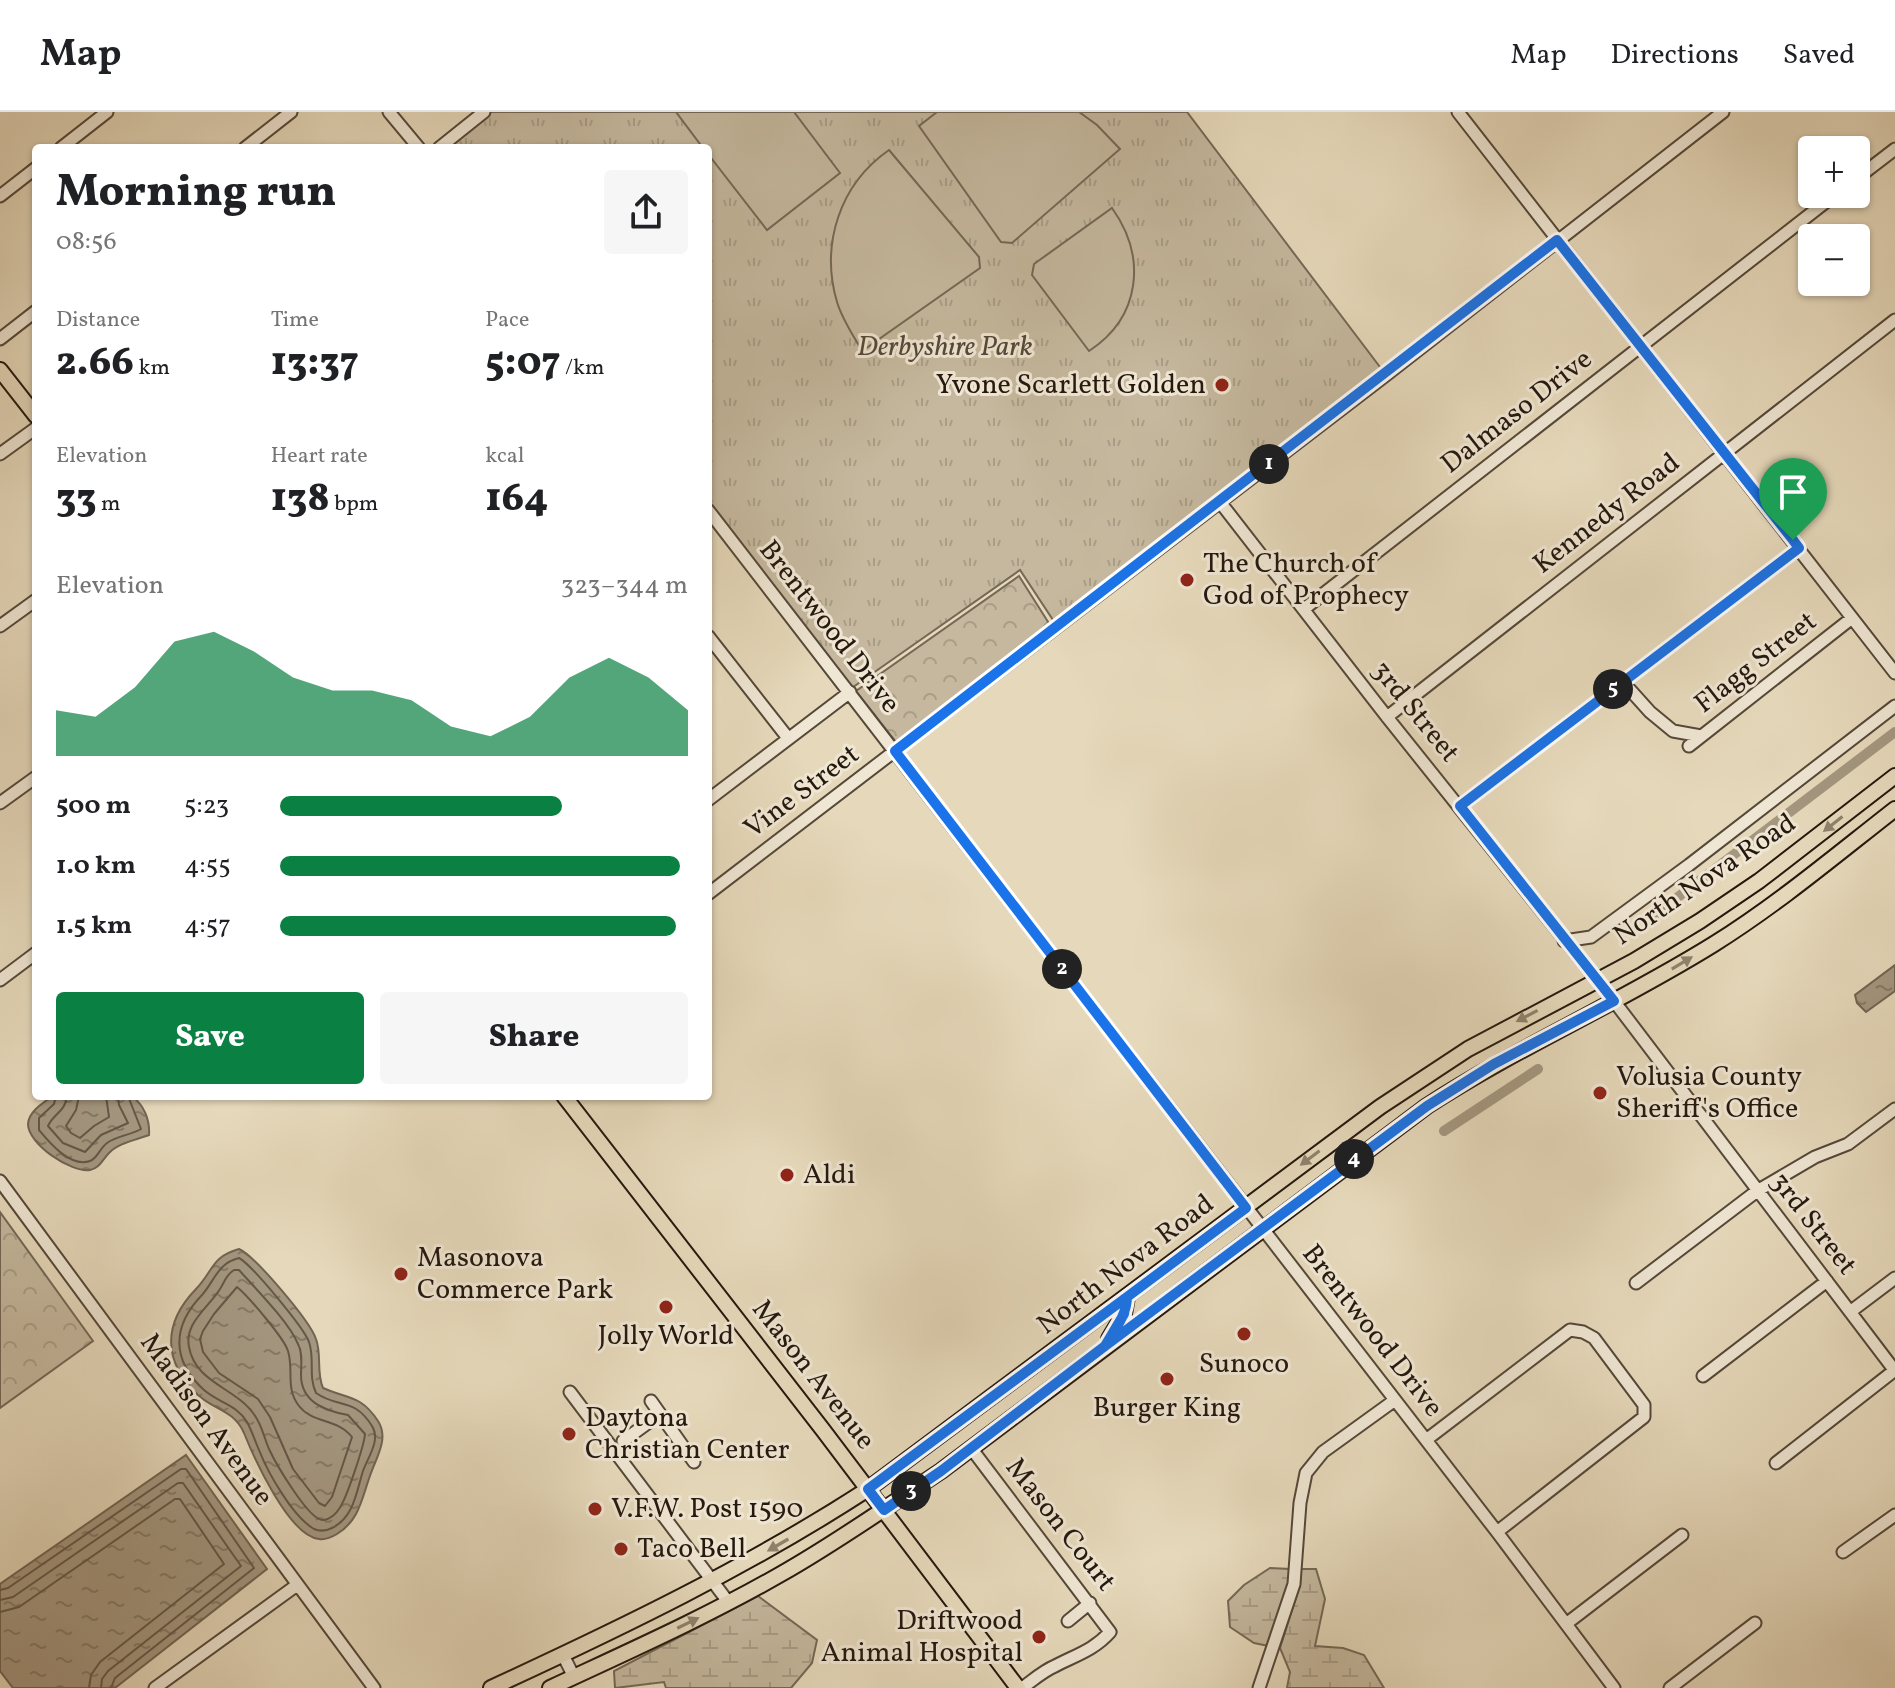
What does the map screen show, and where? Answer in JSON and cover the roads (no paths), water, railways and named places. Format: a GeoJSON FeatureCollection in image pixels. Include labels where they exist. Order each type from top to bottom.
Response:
{"type":"FeatureCollection","features":[{"type":"Feature","properties":{"kind":"main road"},"geometry":{"type":"LineString","coordinates":[[0,370],[32,411]]}},
{"type":"Feature","properties":{"kind":"main road","name":"North Nova Road"},"geometry":{"type":"LineString","coordinates":[[491,1688],[713,1581],[784,1542],[868,1489],[1352,1127],[1441,1066],[1506,1027],[1658,947],[1730,902],[1895,776]]}},
{"type":"Feature","properties":{"kind":"main road","name":"North Nova Road"},"geometry":{"type":"LineString","coordinates":[[550,1688],[729,1603],[884,1510],[971,1448],[1389,1132],[1465,1082],[1614,1001],[1747,922],[1895,809]]}},
{"type":"Feature","properties":{"kind":"main road","name":"Mason Avenue"},"geometry":{"type":"LineString","coordinates":[[567,1100],[1020,1688]]}},
{"type":"Feature","properties":{"kind":"main road"},"geometry":{"type":"LineString","coordinates":[[1105,1346],[1124,1314],[1127,1297]]}},
{"type":"Feature","properties":{"kind":"street"},"geometry":{"type":"LineString","coordinates":[[66,144],[107,112]]}},
{"type":"Feature","properties":{"kind":"street"},"geometry":{"type":"LineString","coordinates":[[250,144],[291,112]]}},
{"type":"Feature","properties":{"kind":"street"},"geometry":{"type":"LineString","coordinates":[[389,112],[416,144]]}},
{"type":"Feature","properties":{"kind":"street"},"geometry":{"type":"LineString","coordinates":[[444,144],[484,112]]}},
{"type":"Feature","properties":{"kind":"street"},"geometry":{"type":"LineString","coordinates":[[1458,112],[1895,673]]}},
{"type":"Feature","properties":{"kind":"street","name":"Vine Street"},"geometry":{"type":"LineString","coordinates":[[712,891],[1723,112]]}},
{"type":"Feature","properties":{"kind":"street"},"geometry":{"type":"LineString","coordinates":[[1870,168],[1895,149]]}},
{"type":"Feature","properties":{"kind":"street"},"geometry":{"type":"LineString","coordinates":[[0,196],[32,171]]}},
{"type":"Feature","properties":{"kind":"street","name":"Dalmaso Drive"},"geometry":{"type":"LineString","coordinates":[[1304,609],[1818,208]]}},
{"type":"Feature","properties":{"kind":"street"},"geometry":{"type":"LineString","coordinates":[[0,339],[32,314]]}},
{"type":"Feature","properties":{"kind":"street","name":"Kennedy Road"},"geometry":{"type":"LineString","coordinates":[[1387,717],[1895,320]]}},
{"type":"Feature","properties":{"kind":"street"},"geometry":{"type":"LineString","coordinates":[[0,454],[32,431]]}},
{"type":"Feature","properties":{"kind":"street","name":"3rd Street"},"geometry":{"type":"LineString","coordinates":[[1220,502],[1614,1001],[1895,1370]]}},
{"type":"Feature","properties":{"kind":"street","name":"Brentwood Drive"},"geometry":{"type":"LineString","coordinates":[[712,515],[1614,1688]]}},
{"type":"Feature","properties":{"kind":"street"},"geometry":{"type":"LineString","coordinates":[[1460,806],[1799,548]]}},
{"type":"Feature","properties":{"kind":"street"},"geometry":{"type":"LineString","coordinates":[[0,626],[32,603]]}},
{"type":"Feature","properties":{"kind":"street","name":"Flagg Street"},"geometry":{"type":"LineString","coordinates":[[1689,746],[1852,618]]}},
{"type":"Feature","properties":{"kind":"street"},"geometry":{"type":"LineString","coordinates":[[712,641],[788,738]]}},
{"type":"Feature","properties":{"kind":"street"},"geometry":{"type":"LineString","coordinates":[[1623,682],[1650,712],[1673,731],[1701,736]]}},
{"type":"Feature","properties":{"kind":"street"},"geometry":{"type":"LineString","coordinates":[[712,797],[850,692]]}},
{"type":"Feature","properties":{"kind":"street","name":"North Nova Road"},"geometry":{"type":"LineString","coordinates":[[1591,937],[1895,706]]}},
{"type":"Feature","properties":{"kind":"street"},"geometry":{"type":"LineString","coordinates":[[0,803],[32,780]]}},
{"type":"Feature","properties":{"kind":"street"},"geometry":{"type":"LineString","coordinates":[[1564,941],[1591,937],[1583,964]]}},
{"type":"Feature","properties":{"kind":"street"},"geometry":{"type":"LineString","coordinates":[[0,980],[32,956]]}},
{"type":"Feature","properties":{"kind":"street"},"geometry":{"type":"LineString","coordinates":[[1636,1283],[1757,1191],[1815,1157],[1848,1144],[1895,1109]]}},
{"type":"Feature","properties":{"kind":"street","name":"Madison Avenue"},"geometry":{"type":"LineString","coordinates":[[0,1181],[374,1688]]}},
{"type":"Feature","properties":{"kind":"street"},"geometry":{"type":"LineString","coordinates":[[1850,1312],[1895,1278]]}},
{"type":"Feature","properties":{"kind":"street"},"geometry":{"type":"LineString","coordinates":[[1703,1376],[1827,1281]]}},
{"type":"Feature","properties":{"kind":"street"},"geometry":{"type":"LineString","coordinates":[[1426,1440],[1570,1330],[1594,1338],[1644,1405],[1644,1417],[1497,1532]]}},
{"type":"Feature","properties":{"kind":"street"},"geometry":{"type":"LineString","coordinates":[[1776,1463],[1895,1370]]}},
{"type":"Feature","properties":{"kind":"street"},"geometry":{"type":"LineString","coordinates":[[570,1392],[729,1603]]}},
{"type":"Feature","properties":{"kind":"street"},"geometry":{"type":"LineString","coordinates":[[1259,1688],[1294,1584],[1300,1503],[1306,1473],[1323,1452],[1395,1400]]}},
{"type":"Feature","properties":{"kind":"street"},"geometry":{"type":"LineString","coordinates":[[651,1401],[694,1462]]}},
{"type":"Feature","properties":{"kind":"street"},"geometry":{"type":"LineString","coordinates":[[623,1441],[660,1414]]}},
{"type":"Feature","properties":{"kind":"street","name":"Mason Court"},"geometry":{"type":"LineString","coordinates":[[971,1448],[1110,1632],[1099,1645],[1053,1666],[1020,1688]]}},
{"type":"Feature","properties":{"kind":"street"},"geometry":{"type":"LineString","coordinates":[[1843,1552],[1895,1515]]}},
{"type":"Feature","properties":{"kind":"street"},"geometry":{"type":"LineString","coordinates":[[1566,1624],[1682,1535]]}},
{"type":"Feature","properties":{"kind":"street"},"geometry":{"type":"LineString","coordinates":[[155,1688],[297,1585]]}},
{"type":"Feature","properties":{"kind":"street"},"geometry":{"type":"LineString","coordinates":[[1068,1621],[1090,1603]]}},
{"type":"Feature","properties":{"kind":"street"},"geometry":{"type":"LineString","coordinates":[[1670,1688],[1755,1623]]}},
{"type":"Feature","properties":{"kind":"street"},"geometry":{"type":"LineString","coordinates":[[563,1655],[574,1677]]}},
{"type":"Feature","properties":{"kind":"water"},"geometry":{"type":"Polygon","coordinates":[[[1895,965],[1895,991],[1866,1012],[1857,1003],[1855,995],[1895,965]]]}},
{"type":"Feature","properties":{"kind":"water"},"geometry":{"type":"Polygon","coordinates":[[[48,1100],[136,1100],[145,1113],[149,1135],[117,1147],[93,1169],[82,1170],[52,1156],[35,1140],[28,1124],[37,1108],[48,1100]]]}},
{"type":"Feature","properties":{"kind":"water"},"geometry":{"type":"Polygon","coordinates":[[[239,1249],[269,1276],[312,1330],[318,1345],[323,1388],[366,1406],[381,1427],[381,1447],[359,1507],[345,1528],[328,1538],[308,1535],[296,1525],[274,1494],[240,1425],[198,1395],[186,1382],[173,1355],[173,1329],[185,1302],[218,1260],[239,1249]]]}},
{"type":"Feature","properties":{"kind":"water"},"geometry":{"type":"Polygon","coordinates":[[[186,1455],[267,1569],[115,1688],[13,1688],[0,1671],[0,1584],[186,1455]]]}},
{"type":"Feature","properties":{"kind":"waterway"},"geometry":{"type":"LineString","coordinates":[[1649,919],[1895,732]]}},
{"type":"Feature","properties":{"kind":"waterway"},"geometry":{"type":"LineString","coordinates":[[1444,1131],[1538,1069]]}},
{"type":"Feature","properties":{"kind":"place","name":"Yvone Scarlett Golden"},"geometry":{"type":"Point","coordinates":[1222,385]}},
{"type":"Feature","properties":{"kind":"place","name":"The Church of God of Prophecy"},"geometry":{"type":"Point","coordinates":[1187,580]}},
{"type":"Feature","properties":{"kind":"place","name":"Volusia County Sheriff's Office"},"geometry":{"type":"Point","coordinates":[1600,1093]}},
{"type":"Feature","properties":{"kind":"place","name":"Aldi"},"geometry":{"type":"Point","coordinates":[787,1175]}},
{"type":"Feature","properties":{"kind":"place","name":"Masonova Commerce Park"},"geometry":{"type":"Point","coordinates":[401,1274]}},
{"type":"Feature","properties":{"kind":"place","name":"Jolly World"},"geometry":{"type":"Point","coordinates":[666,1307]}},
{"type":"Feature","properties":{"kind":"place","name":"Sunoco"},"geometry":{"type":"Point","coordinates":[1244,1334]}},
{"type":"Feature","properties":{"kind":"place","name":"Burger King"},"geometry":{"type":"Point","coordinates":[1167,1379]}},
{"type":"Feature","properties":{"kind":"place","name":"Daytona Christian Center"},"geometry":{"type":"Point","coordinates":[569,1434]}},
{"type":"Feature","properties":{"kind":"place","name":"V.F.W. Post 1590"},"geometry":{"type":"Point","coordinates":[595,1509]}},
{"type":"Feature","properties":{"kind":"place","name":"Taco Bell"},"geometry":{"type":"Point","coordinates":[621,1549]}},
{"type":"Feature","properties":{"kind":"place","name":"Driftwood Animal Hospital"},"geometry":{"type":"Point","coordinates":[1039,1637]}},
{"type":"Feature","properties":{"kind":"park label","name":"Derbyshire Park"},"geometry":{"type":"Point","coordinates":[945,347]}}]}
